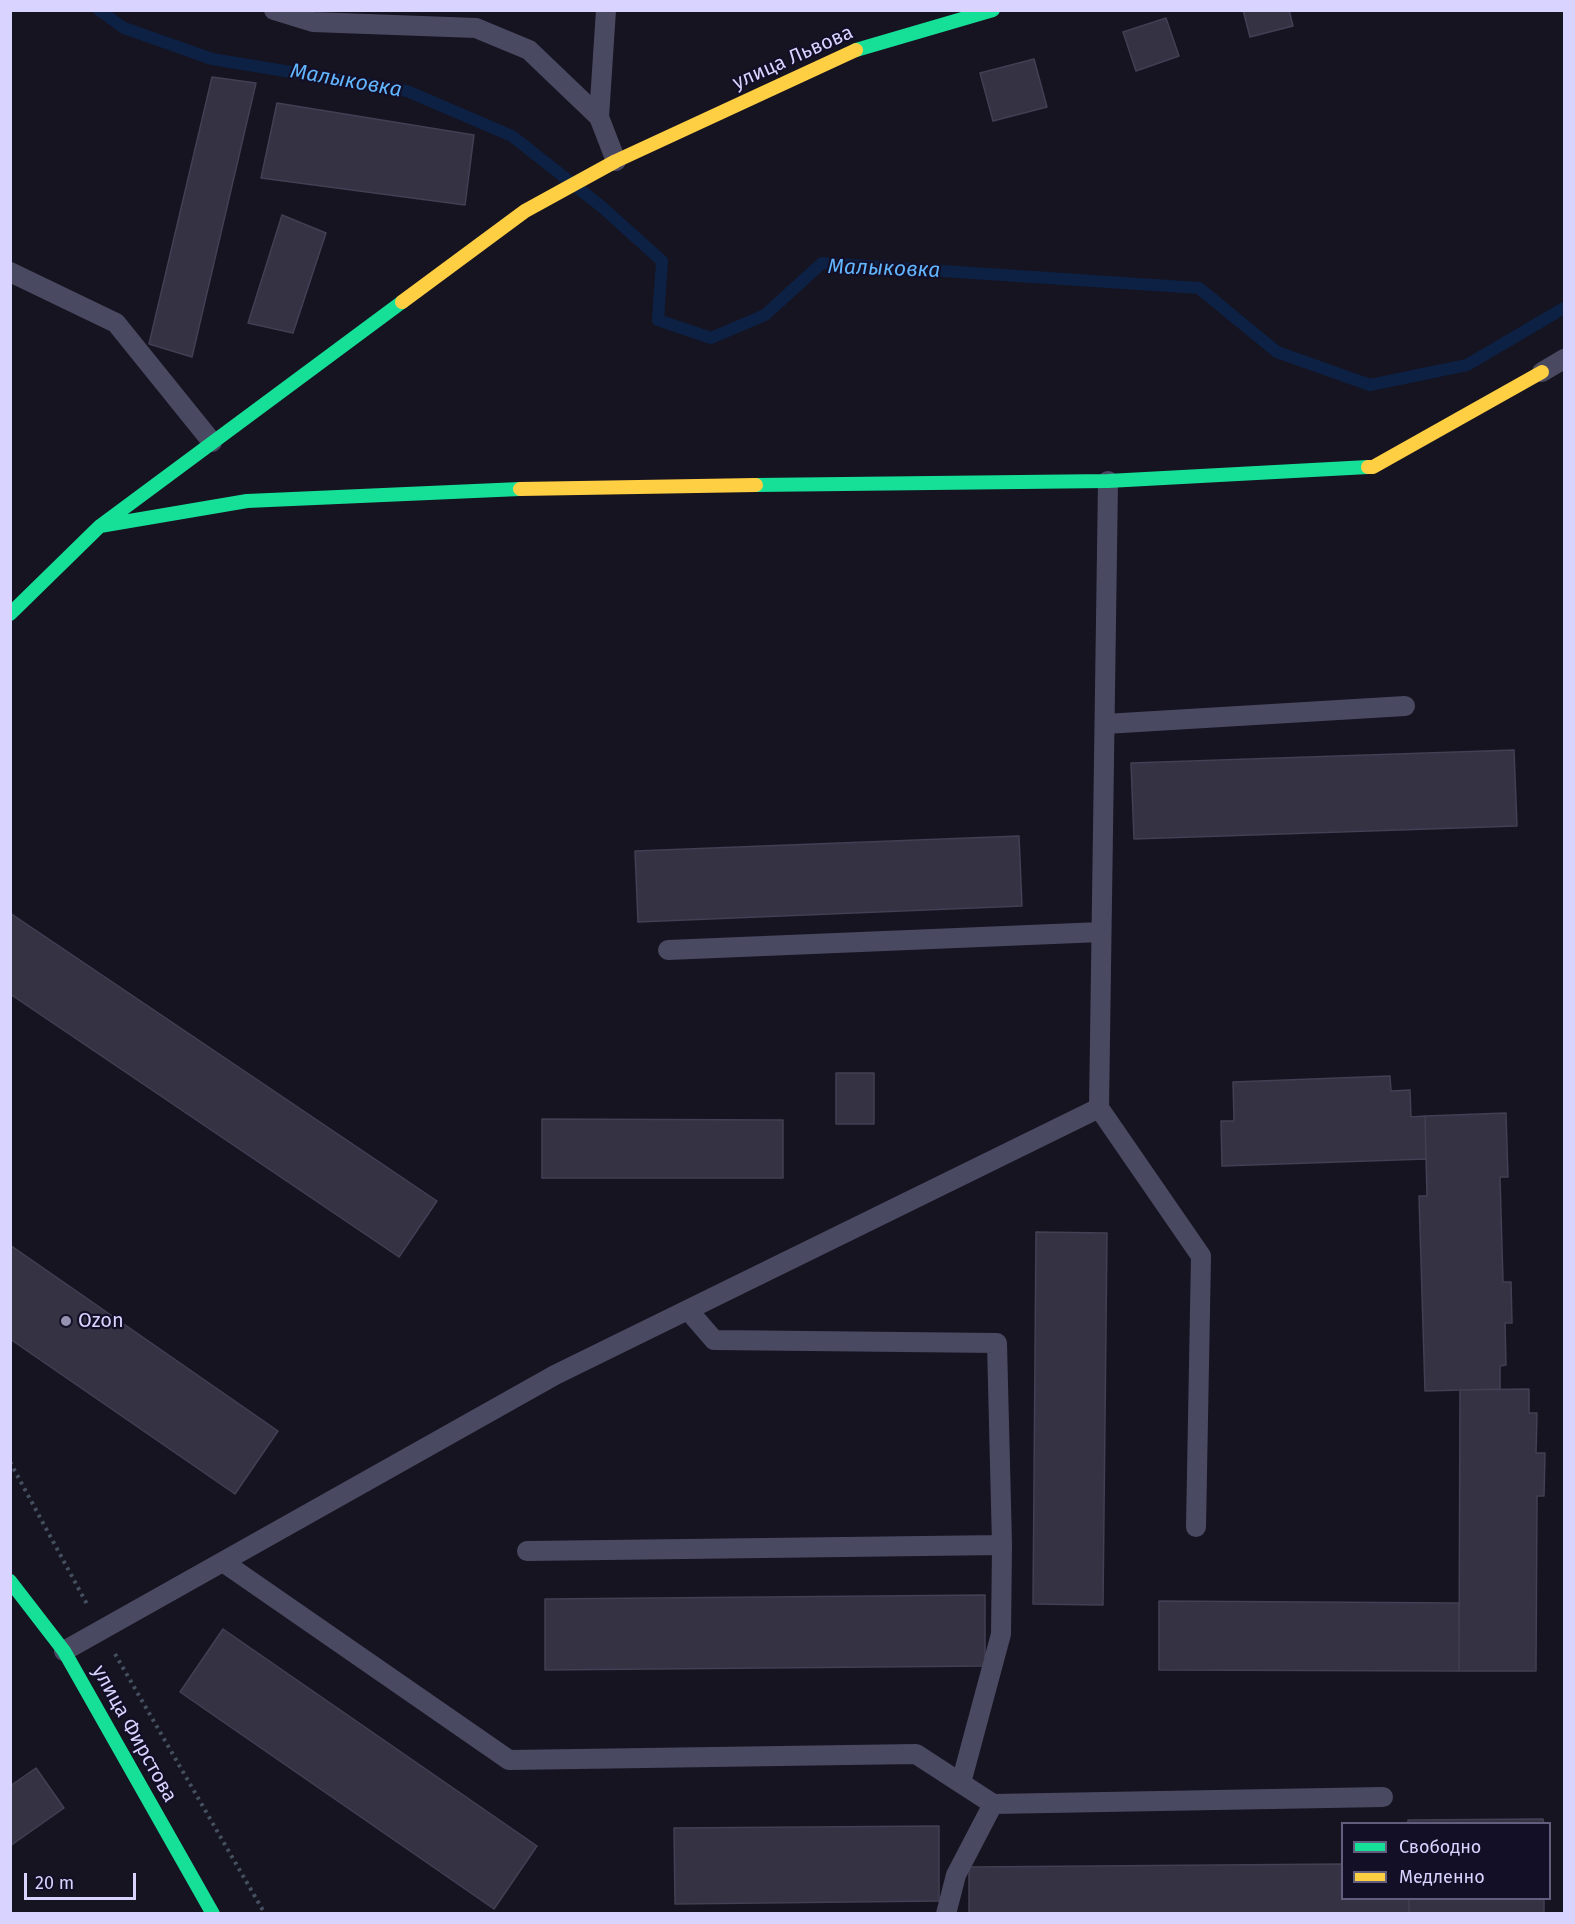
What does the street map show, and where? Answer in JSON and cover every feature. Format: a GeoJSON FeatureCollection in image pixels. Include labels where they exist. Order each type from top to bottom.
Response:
{"type":"FeatureCollection","features":[{"type":"Feature","properties":{"kind":"street","name":"улица Львова"},"geometry":{"type":"LineString","coordinates":[[10,614],[100,526],[525,211],[616,161],[863,47],[993,10]]}},
{"type":"Feature","properties":{"kind":"street"},"geometry":{"type":"LineString","coordinates":[[100,526],[259,500],[545,488],[1108,482],[1373,467],[1542,372]]}},
{"type":"Feature","properties":{"kind":"street","name":"улица Фирстова"},"geometry":{"type":"LineString","coordinates":[[10,1581],[64,1651],[213,1914]]}},
{"type":"Feature","properties":{"kind":"lane"},"geometry":{"type":"LineString","coordinates":[[274,10],[313,22],[476,28],[529,50],[599,117]]}},
{"type":"Feature","properties":{"kind":"lane"},"geometry":{"type":"LineString","coordinates":[[606,10],[599,117],[616,161]]}},
{"type":"Feature","properties":{"kind":"lane"},"geometry":{"type":"LineString","coordinates":[[10,272],[116,323],[212,442]]}},
{"type":"Feature","properties":{"kind":"lane"},"geometry":{"type":"LineString","coordinates":[[1542,372],[1564,359]]}},
{"type":"Feature","properties":{"kind":"lane"},"geometry":{"type":"LineString","coordinates":[[1108,482],[1099,1108],[1201,1256],[1196,1527]]}},
{"type":"Feature","properties":{"kind":"lane"},"geometry":{"type":"LineString","coordinates":[[1105,724],[1405,706]]}},
{"type":"Feature","properties":{"kind":"lane"},"geometry":{"type":"LineString","coordinates":[[668,950],[1101,932]]}},
{"type":"Feature","properties":{"kind":"lane"},"geometry":{"type":"LineString","coordinates":[[64,1651],[555,1375],[1099,1108]]}},
{"type":"Feature","properties":{"kind":"lane"},"geometry":{"type":"LineString","coordinates":[[688,1310],[714,1341],[997,1343],[1002,1545],[1001,1634],[961,1783]]}},
{"type":"Feature","properties":{"kind":"lane"},"geometry":{"type":"LineString","coordinates":[[526,1551],[1002,1545]]}},
{"type":"Feature","properties":{"kind":"lane"},"geometry":{"type":"LineString","coordinates":[[223,1562],[509,1761],[916,1754],[993,1804],[1383,1797]]}},
{"type":"Feature","properties":{"kind":"lane"},"geometry":{"type":"LineString","coordinates":[[946,1914],[956,1875],[993,1804]]}},
{"type":"Feature","properties":{"kind":"path"},"geometry":{"type":"LineString","coordinates":[[10,1462],[102,1630],[265,1914]]}},
{"type":"Feature","properties":{"kind":"building"},"geometry":{"type":"Polygon","coordinates":[[[1243,10],[1289,10],[1293,26],[1250,37],[1243,10]]]}},
{"type":"Feature","properties":{"kind":"building"},"geometry":{"type":"Polygon","coordinates":[[[1166,18],[1179,56],[1136,71],[1123,32],[1166,18]]]}},
{"type":"Feature","properties":{"kind":"building"},"geometry":{"type":"Polygon","coordinates":[[[1034,59],[1047,107],[993,121],[980,73],[1034,59]]]}},
{"type":"Feature","properties":{"kind":"building"},"geometry":{"type":"Polygon","coordinates":[[[212,77],[256,83],[192,357],[149,344],[212,77]]]}},
{"type":"Feature","properties":{"kind":"building"},"geometry":{"type":"Polygon","coordinates":[[[277,103],[474,135],[465,205],[261,178],[277,103]]]}},
{"type":"Feature","properties":{"kind":"building"},"geometry":{"type":"Polygon","coordinates":[[[282,215],[326,233],[293,333],[248,323],[282,215]]]}},
{"type":"Feature","properties":{"kind":"building"},"geometry":{"type":"Polygon","coordinates":[[[1514,750],[1517,826],[1134,839],[1131,763],[1514,750]]]}},
{"type":"Feature","properties":{"kind":"building"},"geometry":{"type":"Polygon","coordinates":[[[1019,836],[1022,906],[638,922],[635,851],[1019,836]]]}},
{"type":"Feature","properties":{"kind":"building"},"geometry":{"type":"Polygon","coordinates":[[[10,913],[437,1201],[399,1257],[10,994],[10,913]]]}},
{"type":"Feature","properties":{"kind":"building"},"geometry":{"type":"Polygon","coordinates":[[[836,1073],[874,1073],[874,1124],[836,1124],[836,1073]]]}},
{"type":"Feature","properties":{"kind":"building"},"geometry":{"type":"Polygon","coordinates":[[[1390,1076],[1391,1091],[1410,1090],[1411,1117],[1425,1116],[1426,1159],[1222,1166],[1221,1121],[1234,1121],[1233,1082],[1390,1076]]]}},
{"type":"Feature","properties":{"kind":"building"},"geometry":{"type":"Polygon","coordinates":[[[1506,1113],[1508,1177],[1500,1177],[1503,1282],[1511,1282],[1512,1323],[1505,1323],[1506,1365],[1500,1366],[1500,1389],[1425,1391],[1419,1196],[1427,1196],[1425,1116],[1506,1113]]]}},
{"type":"Feature","properties":{"kind":"building"},"geometry":{"type":"Polygon","coordinates":[[[542,1119],[783,1120],[783,1178],[542,1178],[542,1119]]]}},
{"type":"Feature","properties":{"kind":"building"},"geometry":{"type":"Polygon","coordinates":[[[1036,1232],[1107,1233],[1103,1605],[1033,1604],[1036,1232]]]}},
{"type":"Feature","properties":{"kind":"building"},"geometry":{"type":"Polygon","coordinates":[[[10,1245],[278,1431],[235,1494],[10,1339],[10,1245]]]}},
{"type":"Feature","properties":{"kind":"building"},"geometry":{"type":"Polygon","coordinates":[[[1529,1389],[1529,1413],[1537,1413],[1536,1453],[1545,1453],[1544,1496],[1537,1496],[1536,1671],[1459,1671],[1460,1390],[1529,1389]]]}},
{"type":"Feature","properties":{"kind":"building"},"geometry":{"type":"Polygon","coordinates":[[[985,1595],[985,1666],[545,1670],[545,1599],[985,1595]]]}},
{"type":"Feature","properties":{"kind":"building"},"geometry":{"type":"Polygon","coordinates":[[[1159,1601],[1459,1603],[1459,1671],[1159,1670],[1159,1601]]]}},
{"type":"Feature","properties":{"kind":"building"},"geometry":{"type":"Polygon","coordinates":[[[223,1629],[537,1846],[494,1909],[180,1692],[223,1629]]]}},
{"type":"Feature","properties":{"kind":"building"},"geometry":{"type":"Polygon","coordinates":[[[36,1768],[64,1808],[10,1846],[10,1786],[36,1768]]]}},
{"type":"Feature","properties":{"kind":"building"},"geometry":{"type":"Polygon","coordinates":[[[1543,1819],[1544,1822],[1408,1822],[1408,1820],[1543,1819]]]}},
{"type":"Feature","properties":{"kind":"building"},"geometry":{"type":"Polygon","coordinates":[[[939,1826],[939,1901],[675,1904],[674,1828],[939,1826]]]}},
{"type":"Feature","properties":{"kind":"building"},"geometry":{"type":"Polygon","coordinates":[[[1341,1864],[1341,1900],[1409,1900],[1409,1914],[969,1914],[969,1867],[1341,1864]]]}},
{"type":"Feature","properties":{"kind":"building"},"geometry":{"type":"Polygon","coordinates":[[[1409,1900],[1544,1900],[1544,1914],[1409,1914],[1409,1900]]]}},
{"type":"Feature","properties":{"kind":"waterway","name":"Малыковка"},"geometry":{"type":"LineString","coordinates":[[99,10],[124,28],[212,59],[407,91],[512,136],[602,207],[662,261],[658,320],[711,338],[765,315],[822,263],[1199,288],[1277,352],[1370,385],[1467,365],[1564,308]]}},
{"type":"Feature","properties":{"kind":"traffic: fast"},"geometry":{"type":"LineString","coordinates":[[856,50],[993,10]]}},
{"type":"Feature","properties":{"kind":"traffic: fast"},"geometry":{"type":"LineString","coordinates":[[10,614],[100,526],[402,302]]}},
{"type":"Feature","properties":{"kind":"traffic: fast"},"geometry":{"type":"LineString","coordinates":[[756,485],[1108,481],[1368,467]]}},
{"type":"Feature","properties":{"kind":"traffic: fast"},"geometry":{"type":"LineString","coordinates":[[100,526],[247,501],[520,489]]}},
{"type":"Feature","properties":{"kind":"traffic: fast"},"geometry":{"type":"LineString","coordinates":[[10,1581],[64,1651],[213,1914]]}},
{"type":"Feature","properties":{"kind":"traffic: slow"},"geometry":{"type":"LineString","coordinates":[[402,302],[525,211],[616,161],[856,50]]}},
{"type":"Feature","properties":{"kind":"traffic: slow"},"geometry":{"type":"LineString","coordinates":[[1368,467],[1373,467],[1542,372]]}},
{"type":"Feature","properties":{"kind":"traffic: slow"},"geometry":{"type":"LineString","coordinates":[[520,489],[756,485]]}},
{"type":"Feature","properties":{"kind":"place","name":"Ozon"},"geometry":{"type":"Point","coordinates":[66,1321]}}]}
